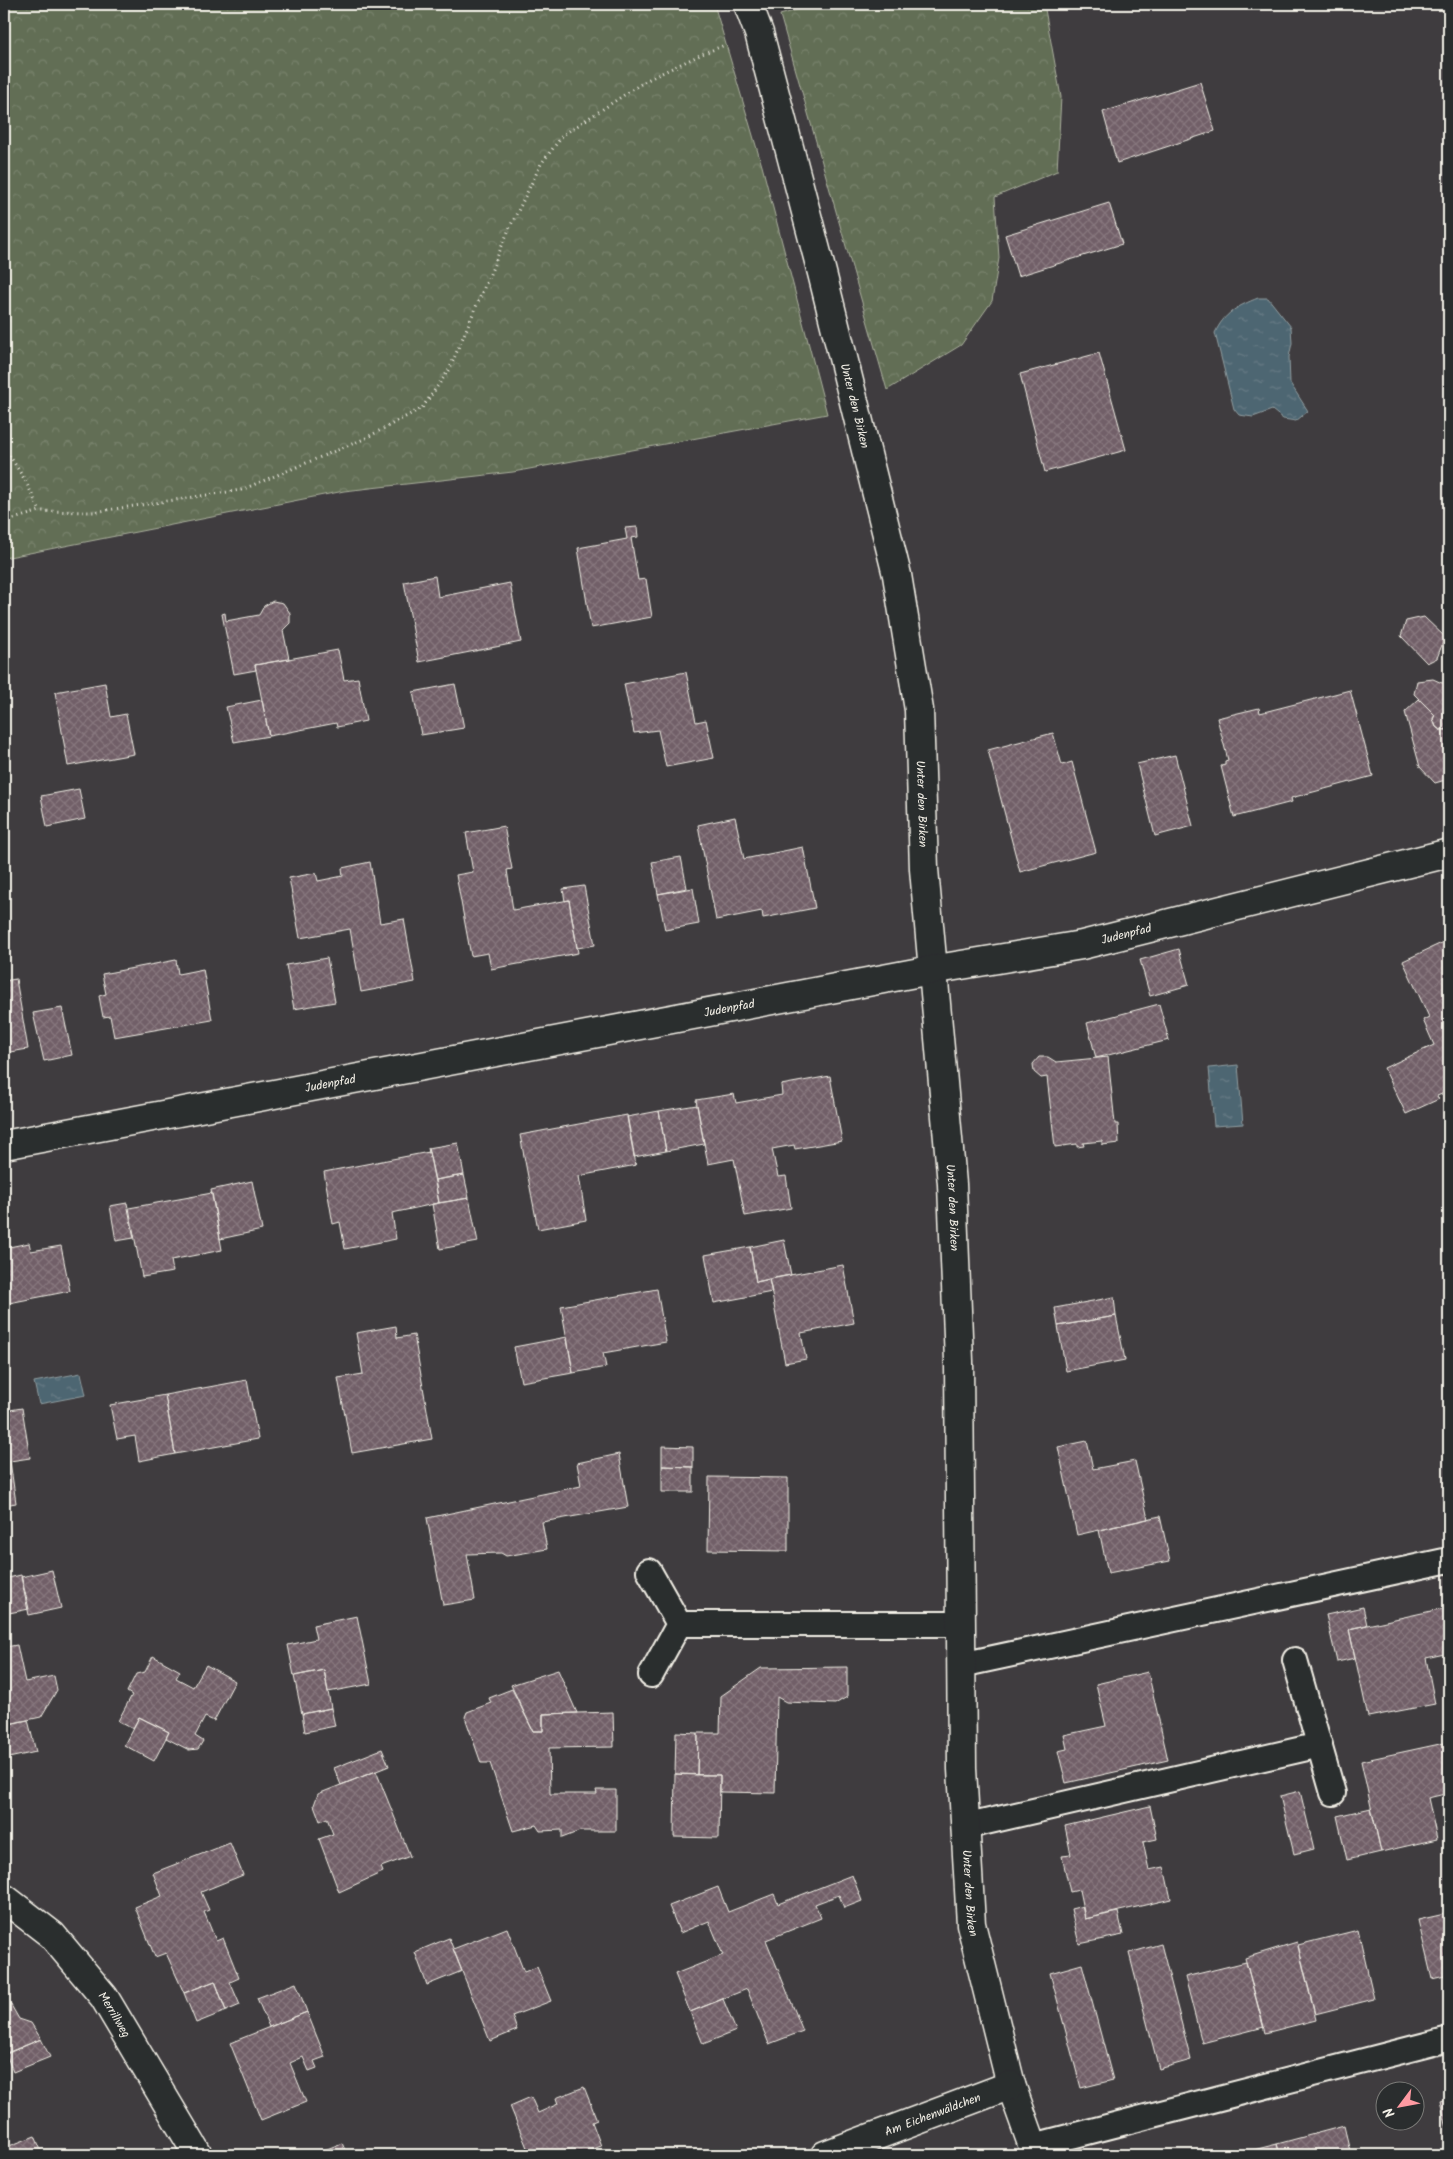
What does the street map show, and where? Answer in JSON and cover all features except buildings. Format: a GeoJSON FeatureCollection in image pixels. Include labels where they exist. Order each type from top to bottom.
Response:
{"type":"FeatureCollection","features":[{"type":"Feature","properties":{"kind":"street","name":"Unter den Birken"},"geometry":{"type":"LineString","coordinates":[[748,4],[759,33],[897,575],[919,710],[924,869],[931,970],[952,1184],[959,1361],[960,1624],[964,1827],[971,1924],[1011,2085],[1035,2151]]}},
{"type":"Feature","properties":{"kind":"street","name":"Judenpfad"},"geometry":{"type":"LineString","coordinates":[[4,1145],[931,970],[1082,945],[1449,853]]}},
{"type":"Feature","properties":{"kind":"street","name":"Merrillweg"},"geometry":{"type":"LineString","coordinates":[[4,1898],[52,1935],[104,1997],[198,2155]]}},
{"type":"Feature","properties":{"kind":"street","name":"Am Eichenwäldchen"},"geometry":{"type":"LineString","coordinates":[[825,2155],[1011,2085]]}},
{"type":"Feature","properties":{"kind":"lane"},"geometry":{"type":"LineString","coordinates":[[961,1664],[1449,1560]]}},
{"type":"Feature","properties":{"kind":"lane"},"geometry":{"type":"LineString","coordinates":[[648,1571],[679,1624]]}},
{"type":"Feature","properties":{"kind":"lane"},"geometry":{"type":"LineString","coordinates":[[679,1624],[960,1624]]}},
{"type":"Feature","properties":{"kind":"lane"},"geometry":{"type":"LineString","coordinates":[[651,1675],[679,1624]]}},
{"type":"Feature","properties":{"kind":"lane"},"geometry":{"type":"LineString","coordinates":[[1296,1660],[1333,1792]]}},
{"type":"Feature","properties":{"kind":"lane"},"geometry":{"type":"LineString","coordinates":[[964,1827],[1320,1745]]}},
{"type":"Feature","properties":{"kind":"lane"},"geometry":{"type":"LineString","coordinates":[[1035,2151],[1449,2039]]}},
{"type":"Feature","properties":{"kind":"path"},"geometry":{"type":"LineString","coordinates":[[4,522],[40,511],[94,512],[241,490],[364,439],[422,408],[449,370],[510,227],[540,164],[563,135],[647,80],[702,54],[759,33]]}},
{"type":"Feature","properties":{"kind":"path"},"geometry":{"type":"LineString","coordinates":[[4,447],[25,480],[40,511]]}},
{"type":"Feature","properties":{"kind":"green space"},"geometry":{"type":"Polygon","coordinates":[[[4,4],[714,4],[762,166],[827,414],[513,472],[344,491],[4,558],[4,4]]]}},
{"type":"Feature","properties":{"kind":"green space"},"geometry":{"type":"Polygon","coordinates":[[[816,4],[1044,4],[1061,97],[1057,171],[995,197],[999,258],[992,301],[961,345],[887,390],[780,15],[816,4]]]}},
{"type":"Feature","properties":{"kind":"water"},"geometry":{"type":"Polygon","coordinates":[[[1258,298],[1268,298],[1291,327],[1290,383],[1308,411],[1296,421],[1283,419],[1272,410],[1253,417],[1239,415],[1234,409],[1215,333],[1227,315],[1258,298]]]}},
{"type":"Feature","properties":{"kind":"water"},"geometry":{"type":"Polygon","coordinates":[[[1238,1065],[1243,1124],[1214,1126],[1209,1068],[1238,1065]]]}},
{"type":"Feature","properties":{"kind":"water"},"geometry":{"type":"Polygon","coordinates":[[[81,1373],[86,1395],[39,1404],[34,1382],[81,1373]]]}}]}
